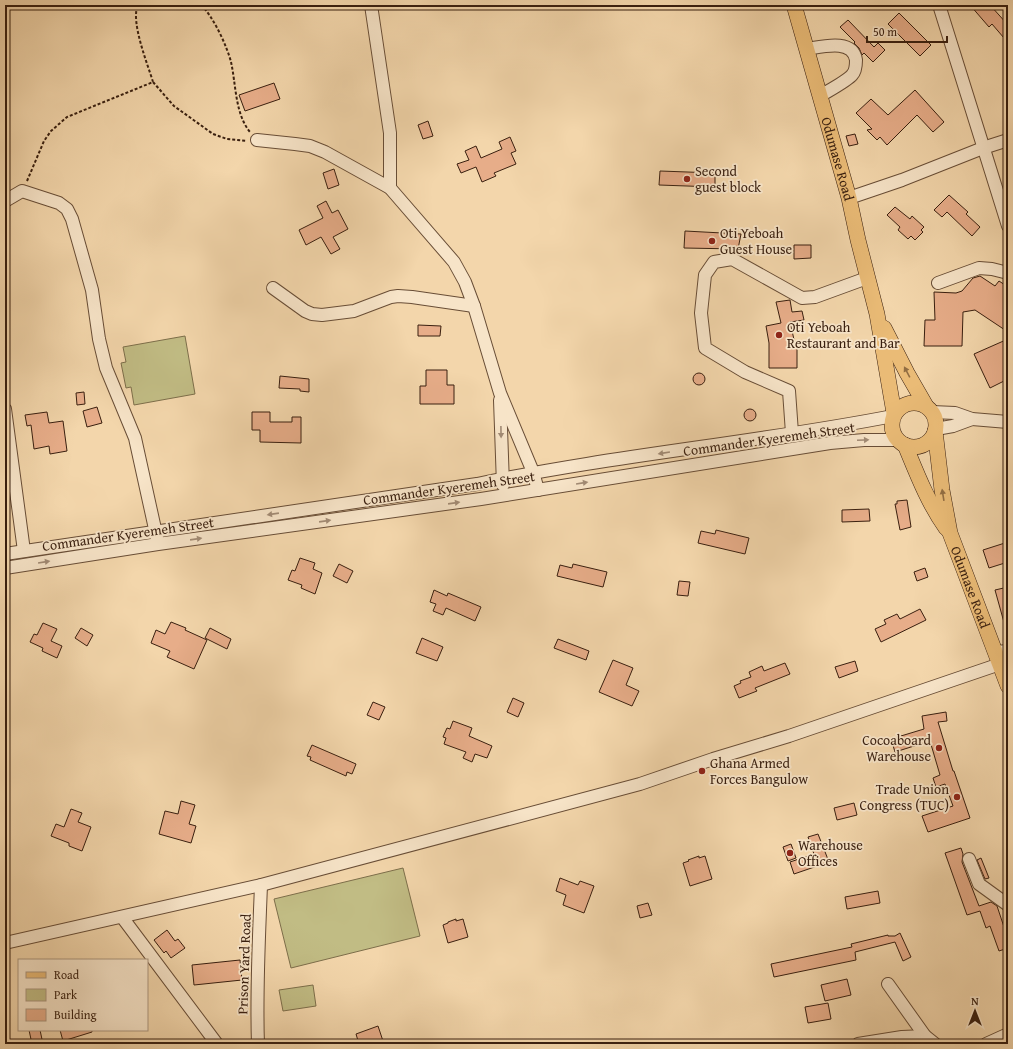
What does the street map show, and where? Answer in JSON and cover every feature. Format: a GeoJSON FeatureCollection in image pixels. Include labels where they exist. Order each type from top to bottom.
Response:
{"type":"FeatureCollection","features":[{"type":"Feature","properties":{"kind":"main road","name":"Odumase Road"},"geometry":{"type":"LineString","coordinates":[[794,5],[849,198],[867,278],[877,314],[894,414]]}},
{"type":"Feature","properties":{"kind":"main road","name":"Odumase Road"},"geometry":{"type":"LineString","coordinates":[[877,314],[907,373],[929,409]]}},
{"type":"Feature","properties":{"kind":"main road"},"geometry":{"type":"LineString","coordinates":[[909,403],[918,403],[929,409],[936,420],[936,430],[932,438],[927,443],[920,446],[912,447],[901,443],[891,428],[894,414],[900,406],[909,403]]}},
{"type":"Feature","properties":{"kind":"main road","name":"Odumase Road"},"geometry":{"type":"LineString","coordinates":[[936,430],[942,490],[950,534],[1001,656],[1008,686]]}},
{"type":"Feature","properties":{"kind":"main road","name":"Odumase Road"},"geometry":{"type":"LineString","coordinates":[[901,443],[929,501],[950,534]]}},
{"type":"Feature","properties":{"kind":"street"},"geometry":{"type":"LineString","coordinates":[[371,5],[390,133],[390,188]]}},
{"type":"Feature","properties":{"kind":"street"},"geometry":{"type":"LineString","coordinates":[[939,5],[1008,226]]}},
{"type":"Feature","properties":{"kind":"street"},"geometry":{"type":"LineString","coordinates":[[807,49],[845,46],[852,52],[856,60],[855,69],[852,75],[820,96]]}},
{"type":"Feature","properties":{"kind":"street"},"geometry":{"type":"LineString","coordinates":[[256,140],[302,145],[325,152],[390,188],[454,262],[465,282],[474,306],[500,393],[533,472],[538,490]]}},
{"type":"Feature","properties":{"kind":"street"},"geometry":{"type":"LineString","coordinates":[[849,198],[902,180],[983,148],[1008,140]]}},
{"type":"Feature","properties":{"kind":"street"},"geometry":{"type":"LineString","coordinates":[[5,201],[22,191],[59,203],[67,209],[72,220],[92,290],[99,339],[106,368],[135,438],[158,544]]}},
{"type":"Feature","properties":{"kind":"street"},"geometry":{"type":"LineString","coordinates":[[792,433],[788,391],[745,372],[705,348],[701,313],[705,275],[714,262],[732,259],[802,298],[815,297],[867,278]]}},
{"type":"Feature","properties":{"kind":"street"},"geometry":{"type":"LineString","coordinates":[[938,283],[979,268],[992,269],[1008,274]]}},
{"type":"Feature","properties":{"kind":"street"},"geometry":{"type":"LineString","coordinates":[[273,288],[305,311],[312,314],[322,315],[354,311],[391,297],[398,296],[474,306]]}},
{"type":"Feature","properties":{"kind":"street"},"geometry":{"type":"LineString","coordinates":[[500,393],[502,479],[505,495]]}},
{"type":"Feature","properties":{"kind":"street"},"geometry":{"type":"LineString","coordinates":[[5,409],[24,551]]}},
{"type":"Feature","properties":{"kind":"street"},"geometry":{"type":"LineString","coordinates":[[929,409],[955,413],[972,419],[1008,422]]}},
{"type":"Feature","properties":{"kind":"street","name":"Commander Kyeremeh Street"},"geometry":{"type":"LineString","coordinates":[[5,554],[477,484],[533,472],[792,433],[894,414]]}},
{"type":"Feature","properties":{"kind":"street"},"geometry":{"type":"LineString","coordinates":[[936,430],[972,419]]}},
{"type":"Feature","properties":{"kind":"street","name":"Commander Kyeremeh Street"},"geometry":{"type":"LineString","coordinates":[[5,568],[158,544],[538,490],[830,443],[864,440],[901,443]]}},
{"type":"Feature","properties":{"kind":"street"},"geometry":{"type":"LineString","coordinates":[[5,943],[262,885],[640,784],[713,759],[788,736],[1001,656]]}},
{"type":"Feature","properties":{"kind":"street"},"geometry":{"type":"LineString","coordinates":[[969,860],[979,884],[1008,905]]}},
{"type":"Feature","properties":{"kind":"street","name":"Prison Yard Road"},"geometry":{"type":"LineString","coordinates":[[258,1044],[258,970],[262,885]]}},
{"type":"Feature","properties":{"kind":"street"},"geometry":{"type":"LineString","coordinates":[[122,917],[217,1044]]}},
{"type":"Feature","properties":{"kind":"street"},"geometry":{"type":"LineString","coordinates":[[888,984],[925,1036],[935,1044]]}},
{"type":"Feature","properties":{"kind":"street"},"geometry":{"type":"LineString","coordinates":[[986,1044],[1008,1034]]}},
{"type":"Feature","properties":{"kind":"street"},"geometry":{"type":"LineString","coordinates":[[858,1044],[902,1037],[925,1036]]}},
{"type":"Feature","properties":{"kind":"path"},"geometry":{"type":"LineString","coordinates":[[138,5],[136,8],[136,25],[153,82],[174,106],[213,134],[227,139],[244,142],[256,140],[246,127],[236,97],[230,61],[219,33],[216,26],[201,5]]}},
{"type":"Feature","properties":{"kind":"path"},"geometry":{"type":"LineString","coordinates":[[22,191],[44,141],[51,131],[67,117],[153,82]]}},
{"type":"Feature","properties":{"kind":"green space"},"geometry":{"type":"Polygon","coordinates":[[[185,336],[195,394],[134,405],[131,387],[126,388],[121,363],[126,362],[123,347],[185,336]]]}},
{"type":"Feature","properties":{"kind":"green space"},"geometry":{"type":"Polygon","coordinates":[[[403,868],[420,936],[291,968],[274,899],[403,868]]]}},
{"type":"Feature","properties":{"kind":"green space"},"geometry":{"type":"Polygon","coordinates":[[[313,985],[316,1006],[283,1011],[279,990],[313,985]]]}},
{"type":"Feature","properties":{"kind":"building"},"geometry":{"type":"Polygon","coordinates":[[[970,5],[990,5],[1008,25],[1008,34],[1004,38],[992,24],[989,27],[970,5]]]}},
{"type":"Feature","properties":{"kind":"building"},"geometry":{"type":"Polygon","coordinates":[[[899,13],[931,45],[920,56],[888,24],[899,13]]]}},
{"type":"Feature","properties":{"kind":"building"},"geometry":{"type":"Polygon","coordinates":[[[848,20],[874,47],[878,43],[885,50],[873,62],[864,53],[862,55],[859,48],[854,43],[855,42],[840,27],[848,20]]]}},
{"type":"Feature","properties":{"kind":"building"},"geometry":{"type":"Polygon","coordinates":[[[274,83],[280,99],[245,111],[239,95],[274,83]]]}},
{"type":"Feature","properties":{"kind":"building"},"geometry":{"type":"Polygon","coordinates":[[[915,90],[944,122],[933,132],[917,115],[887,145],[880,137],[877,140],[867,130],[872,129],[856,113],[871,99],[888,115],[915,90]]]}},
{"type":"Feature","properties":{"kind":"building"},"geometry":{"type":"Polygon","coordinates":[[[428,121],[433,136],[423,139],[418,125],[428,121]]]}},
{"type":"Feature","properties":{"kind":"building"},"geometry":{"type":"Polygon","coordinates":[[[855,134],[858,144],[849,146],[846,136],[855,134]]]}},
{"type":"Feature","properties":{"kind":"building"},"geometry":{"type":"Polygon","coordinates":[[[510,137],[516,151],[511,153],[516,164],[494,173],[496,176],[482,182],[476,167],[461,173],[457,164],[469,160],[465,151],[476,146],[481,158],[502,149],[499,142],[510,137]]]}},
{"type":"Feature","properties":{"kind":"building"},"geometry":{"type":"Polygon","coordinates":[[[334,169],[339,185],[328,189],[323,173],[334,169]]]}},
{"type":"Feature","properties":{"kind":"building","name":"Second guest block"},"geometry":{"type":"Polygon","coordinates":[[[660,171],[715,173],[715,187],[659,185],[660,171]]]}},
{"type":"Feature","properties":{"kind":"building"},"geometry":{"type":"Polygon","coordinates":[[[949,195],[968,212],[966,214],[980,227],[972,236],[947,212],[942,217],[934,210],[949,195]]]}},
{"type":"Feature","properties":{"kind":"building"},"geometry":{"type":"Polygon","coordinates":[[[326,201],[332,213],[338,210],[348,229],[333,237],[340,249],[331,254],[321,237],[306,245],[299,230],[323,218],[317,206],[326,201]]]}},
{"type":"Feature","properties":{"kind":"building"},"geometry":{"type":"Polygon","coordinates":[[[895,207],[910,219],[912,216],[924,227],[921,230],[923,232],[915,240],[911,236],[908,239],[898,230],[900,227],[887,215],[895,207]]]}},
{"type":"Feature","properties":{"kind":"building","name":"Oti Yeboah Guest House"},"geometry":{"type":"Polygon","coordinates":[[[685,231],[741,234],[738,249],[684,248],[685,231]]]}},
{"type":"Feature","properties":{"kind":"building"},"geometry":{"type":"Polygon","coordinates":[[[794,245],[811,245],[811,258],[794,259],[794,245]]]}},
{"type":"Feature","properties":{"kind":"building"},"geometry":{"type":"Polygon","coordinates":[[[980,276],[995,286],[999,281],[1008,287],[1008,332],[975,310],[963,312],[962,346],[924,346],[925,320],[935,320],[934,292],[956,293],[962,291],[973,278],[980,276]]]}},
{"type":"Feature","properties":{"kind":"building"},"geometry":{"type":"Polygon","coordinates":[[[790,300],[792,312],[802,311],[804,320],[790,322],[795,344],[797,344],[797,368],[769,368],[769,343],[766,326],[781,323],[776,302],[790,300]]]}},
{"type":"Feature","properties":{"kind":"building"},"geometry":{"type":"Polygon","coordinates":[[[418,325],[441,326],[440,336],[418,336],[418,325]]]}},
{"type":"Feature","properties":{"kind":"building"},"geometry":{"type":"Polygon","coordinates":[[[1008,339],[1008,379],[990,388],[974,354],[1008,339]]]}},
{"type":"Feature","properties":{"kind":"building"},"geometry":{"type":"Polygon","coordinates":[[[426,370],[447,370],[447,385],[454,385],[454,404],[420,404],[420,386],[426,386],[426,370]]]}},
{"type":"Feature","properties":{"kind":"building"},"geometry":{"type":"Polygon","coordinates":[[[699,373],[703,375],[705,379],[703,383],[699,385],[695,383],[693,379],[695,375],[699,373]]]}},
{"type":"Feature","properties":{"kind":"building"},"geometry":{"type":"Polygon","coordinates":[[[280,376],[309,379],[309,392],[300,391],[300,389],[279,388],[280,376]]]}},
{"type":"Feature","properties":{"kind":"building"},"geometry":{"type":"Polygon","coordinates":[[[84,392],[85,404],[77,405],[76,393],[84,392]]]}},
{"type":"Feature","properties":{"kind":"building"},"geometry":{"type":"Polygon","coordinates":[[[97,407],[102,423],[87,427],[83,411],[97,407]]]}},
{"type":"Feature","properties":{"kind":"building"},"geometry":{"type":"Polygon","coordinates":[[[748,409],[752,409],[756,415],[752,421],[748,421],[744,417],[744,413],[748,409]]]}},
{"type":"Feature","properties":{"kind":"building"},"geometry":{"type":"Polygon","coordinates":[[[47,412],[49,423],[63,421],[67,451],[50,454],[49,446],[34,449],[31,425],[27,426],[25,415],[47,412]]]}},
{"type":"Feature","properties":{"kind":"building"},"geometry":{"type":"Polygon","coordinates":[[[252,412],[270,412],[270,422],[292,422],[292,417],[301,417],[301,443],[260,442],[260,430],[252,430],[252,412]]]}},
{"type":"Feature","properties":{"kind":"building"},"geometry":{"type":"Polygon","coordinates":[[[907,500],[911,527],[900,530],[895,504],[897,504],[897,501],[907,500]]]}},
{"type":"Feature","properties":{"kind":"building"},"geometry":{"type":"Polygon","coordinates":[[[869,509],[870,521],[842,522],[842,510],[869,509]]]}},
{"type":"Feature","properties":{"kind":"building"},"geometry":{"type":"Polygon","coordinates":[[[716,530],[749,538],[745,554],[698,543],[701,531],[715,534],[716,530]]]}},
{"type":"Feature","properties":{"kind":"building"},"geometry":{"type":"Polygon","coordinates":[[[1008,542],[1008,562],[989,568],[983,550],[1008,542]]]}},
{"type":"Feature","properties":{"kind":"building"},"geometry":{"type":"Polygon","coordinates":[[[300,558],[315,563],[313,569],[322,573],[315,594],[301,588],[302,585],[288,580],[292,570],[295,571],[300,558]]]}},
{"type":"Feature","properties":{"kind":"building"},"geometry":{"type":"Polygon","coordinates":[[[339,564],[353,571],[347,583],[333,576],[339,564]]]}},
{"type":"Feature","properties":{"kind":"building"},"geometry":{"type":"Polygon","coordinates":[[[573,564],[607,572],[603,587],[557,576],[560,565],[572,568],[573,564]]]}},
{"type":"Feature","properties":{"kind":"building"},"geometry":{"type":"Polygon","coordinates":[[[925,568],[928,577],[917,581],[914,572],[925,568]]]}},
{"type":"Feature","properties":{"kind":"building"},"geometry":{"type":"Polygon","coordinates":[[[679,581],[690,582],[688,596],[677,595],[679,581]]]}},
{"type":"Feature","properties":{"kind":"building"},"geometry":{"type":"Polygon","coordinates":[[[1008,587],[1008,626],[1005,626],[995,590],[1008,587]]]}},
{"type":"Feature","properties":{"kind":"building"},"geometry":{"type":"Polygon","coordinates":[[[434,590],[447,596],[448,593],[481,607],[475,621],[446,608],[443,615],[433,611],[436,604],[430,602],[434,590]]]}},
{"type":"Feature","properties":{"kind":"building"},"geometry":{"type":"Polygon","coordinates":[[[920,609],[926,620],[881,642],[875,629],[886,624],[884,620],[897,614],[900,619],[920,609]]]}},
{"type":"Feature","properties":{"kind":"building"},"geometry":{"type":"Polygon","coordinates":[[[171,622],[186,628],[185,630],[207,640],[194,669],[167,657],[170,651],[151,643],[156,630],[165,634],[171,622]]]}},
{"type":"Feature","properties":{"kind":"building"},"geometry":{"type":"Polygon","coordinates":[[[43,623],[57,629],[51,641],[62,646],[57,658],[42,651],[43,648],[30,642],[34,634],[37,635],[43,623]]]}},
{"type":"Feature","properties":{"kind":"building"},"geometry":{"type":"Polygon","coordinates":[[[81,628],[93,635],[87,646],[75,638],[81,628]]]}},
{"type":"Feature","properties":{"kind":"building"},"geometry":{"type":"Polygon","coordinates":[[[210,628],[231,639],[227,649],[205,638],[210,628]]]}},
{"type":"Feature","properties":{"kind":"building"},"geometry":{"type":"Polygon","coordinates":[[[422,638],[443,647],[437,661],[416,653],[422,638]]]}},
{"type":"Feature","properties":{"kind":"building"},"geometry":{"type":"Polygon","coordinates":[[[558,639],[589,651],[586,660],[554,648],[558,639]]]}},
{"type":"Feature","properties":{"kind":"building"},"geometry":{"type":"Polygon","coordinates":[[[613,660],[633,668],[626,685],[639,691],[632,706],[599,692],[613,660]]]}},
{"type":"Feature","properties":{"kind":"building"},"geometry":{"type":"Polygon","coordinates":[[[855,661],[858,671],[839,678],[835,667],[855,661]]]}},
{"type":"Feature","properties":{"kind":"building"},"geometry":{"type":"Polygon","coordinates":[[[785,663],[790,674],[755,688],[757,691],[739,698],[734,686],[741,683],[740,681],[751,677],[749,672],[762,666],[764,671],[785,663]]]}},
{"type":"Feature","properties":{"kind":"building"},"geometry":{"type":"Polygon","coordinates":[[[513,698],[524,703],[518,717],[507,712],[513,698]]]}},
{"type":"Feature","properties":{"kind":"building"},"geometry":{"type":"Polygon","coordinates":[[[373,702],[385,707],[379,720],[367,715],[373,702]]]}},
{"type":"Feature","properties":{"kind":"building"},"geometry":{"type":"Polygon","coordinates":[[[946,712],[947,721],[938,722],[953,771],[970,818],[928,832],[922,816],[953,806],[945,784],[936,787],[933,778],[940,775],[930,741],[895,752],[891,739],[924,729],[922,716],[946,712]]]}},
{"type":"Feature","properties":{"kind":"building"},"geometry":{"type":"Polygon","coordinates":[[[453,721],[472,728],[469,736],[492,746],[487,758],[475,754],[472,762],[463,758],[466,752],[444,744],[446,738],[443,737],[447,728],[450,729],[453,721]]]}},
{"type":"Feature","properties":{"kind":"building"},"geometry":{"type":"Polygon","coordinates":[[[312,745],[356,764],[352,774],[347,772],[346,776],[310,760],[311,757],[307,756],[312,745]]]}},
{"type":"Feature","properties":{"kind":"building"},"geometry":{"type":"Polygon","coordinates":[[[181,801],[195,805],[189,824],[196,826],[191,843],[159,834],[165,811],[178,814],[181,801]]]}},
{"type":"Feature","properties":{"kind":"building"},"geometry":{"type":"Polygon","coordinates":[[[854,803],[857,815],[837,820],[834,808],[854,803]]]}},
{"type":"Feature","properties":{"kind":"building"},"geometry":{"type":"Polygon","coordinates":[[[71,809],[82,813],[78,822],[91,827],[82,851],[69,846],[69,843],[51,836],[56,824],[64,827],[71,809]]]}},
{"type":"Feature","properties":{"kind":"building"},"geometry":{"type":"Polygon","coordinates":[[[818,834],[829,862],[794,874],[790,862],[814,854],[808,837],[818,834]]]}},
{"type":"Feature","properties":{"kind":"building","name":"Warehouse Offices"},"geometry":{"type":"Polygon","coordinates":[[[791,844],[796,858],[788,861],[783,847],[791,844]]]}},
{"type":"Feature","properties":{"kind":"building"},"geometry":{"type":"Polygon","coordinates":[[[961,848],[963,854],[962,862],[979,906],[991,902],[997,906],[1008,939],[1008,948],[999,951],[990,926],[986,928],[980,911],[967,915],[945,853],[961,848]]]}},
{"type":"Feature","properties":{"kind":"building"},"geometry":{"type":"Polygon","coordinates":[[[699,856],[699,858],[705,856],[712,879],[690,886],[683,863],[699,856]]]}},
{"type":"Feature","properties":{"kind":"building"},"geometry":{"type":"Polygon","coordinates":[[[981,858],[989,878],[985,879],[977,860],[981,858]]]}},
{"type":"Feature","properties":{"kind":"building"},"geometry":{"type":"Polygon","coordinates":[[[560,878],[578,885],[580,881],[594,886],[584,913],[563,905],[566,895],[556,891],[560,878]]]}},
{"type":"Feature","properties":{"kind":"building"},"geometry":{"type":"Polygon","coordinates":[[[878,891],[880,903],[847,909],[845,897],[878,891]]]}},
{"type":"Feature","properties":{"kind":"building"},"geometry":{"type":"Polygon","coordinates":[[[648,903],[652,915],[640,918],[637,906],[648,903]]]}},
{"type":"Feature","properties":{"kind":"building"},"geometry":{"type":"Polygon","coordinates":[[[456,919],[456,921],[463,919],[468,937],[448,943],[443,925],[456,919]]]}},
{"type":"Feature","properties":{"kind":"building"},"geometry":{"type":"Polygon","coordinates":[[[167,930],[175,941],[178,939],[185,948],[171,958],[166,951],[164,953],[154,940],[167,930]]]}},
{"type":"Feature","properties":{"kind":"building"},"geometry":{"type":"Polygon","coordinates":[[[900,933],[911,957],[903,961],[895,942],[855,952],[856,960],[774,977],[771,964],[852,947],[851,944],[888,935],[895,936],[900,933]]]}},
{"type":"Feature","properties":{"kind":"building"},"geometry":{"type":"Polygon","coordinates":[[[240,960],[242,980],[194,985],[192,965],[240,960]]]}},
{"type":"Feature","properties":{"kind":"building"},"geometry":{"type":"Polygon","coordinates":[[[847,979],[851,995],[825,1001],[821,985],[847,979]]]}},
{"type":"Feature","properties":{"kind":"building"},"geometry":{"type":"Polygon","coordinates":[[[828,1003],[831,1019],[808,1023],[805,1007],[828,1003]]]}},
{"type":"Feature","properties":{"kind":"building"},"geometry":{"type":"Polygon","coordinates":[[[378,1026],[384,1044],[359,1044],[356,1034],[378,1026]]]}},
{"type":"Feature","properties":{"kind":"building"},"geometry":{"type":"Polygon","coordinates":[[[29,1031],[40,1031],[43,1044],[32,1044],[29,1031]]]}},
{"type":"Feature","properties":{"kind":"building"},"geometry":{"type":"Polygon","coordinates":[[[60,1031],[92,1031],[92,1032],[63,1041],[60,1031]]]}},
{"type":"Feature","properties":{"kind":"place","name":"Second guest block"},"geometry":{"type":"Point","coordinates":[687,179]}},
{"type":"Feature","properties":{"kind":"place","name":"Oti Yeboah Guest House"},"geometry":{"type":"Point","coordinates":[712,241]}},
{"type":"Feature","properties":{"kind":"place","name":"Oti Yeboah Restaurant and Bar"},"geometry":{"type":"Point","coordinates":[779,335]}},
{"type":"Feature","properties":{"kind":"place","name":"Cocoaboard Warehouse"},"geometry":{"type":"Point","coordinates":[939,748]}},
{"type":"Feature","properties":{"kind":"place","name":"Ghana Armed Forces Bangulow"},"geometry":{"type":"Point","coordinates":[702,771]}},
{"type":"Feature","properties":{"kind":"place","name":"Trade Union Congress (TUC)"},"geometry":{"type":"Point","coordinates":[957,797]}},
{"type":"Feature","properties":{"kind":"place","name":"Warehouse Offices"},"geometry":{"type":"Point","coordinates":[790,853]}}]}
